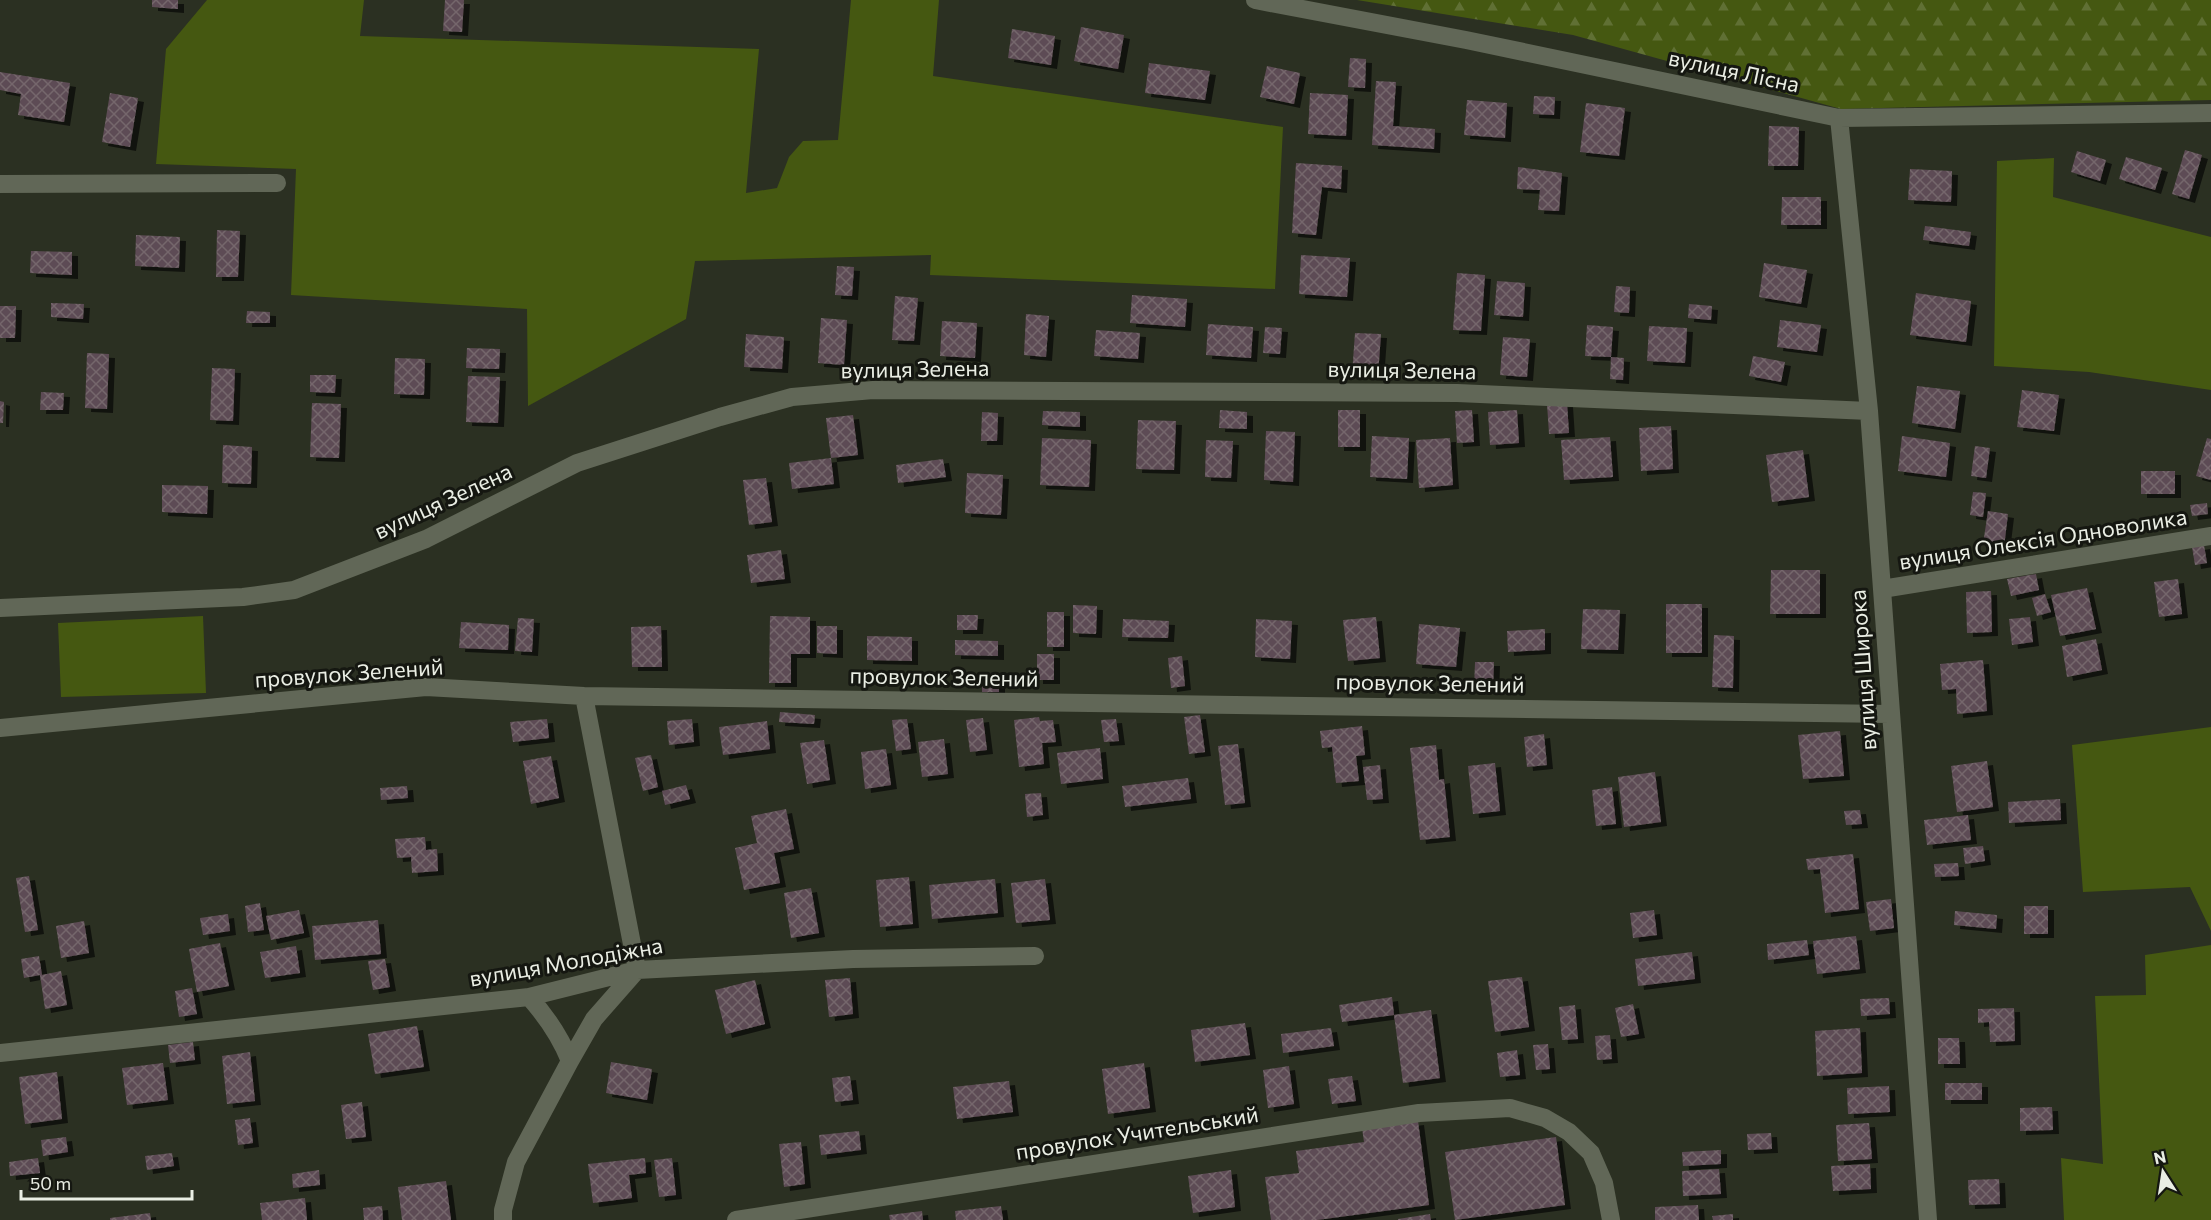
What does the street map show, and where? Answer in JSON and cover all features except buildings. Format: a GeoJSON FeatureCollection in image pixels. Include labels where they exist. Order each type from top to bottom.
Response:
{"type":"FeatureCollection","features":[{"type":"Feature","properties":{"kind":"street","name":"вулиця Лісна"},"geometry":{"type":"LineString","coordinates":[[1255,0],[1466,40],[1839,118],[2211,113]]}},
{"type":"Feature","properties":{"kind":"street","name":"вулиця Широка"},"geometry":{"type":"LineString","coordinates":[[1839,118],[1869,411],[1928,1220]]}},
{"type":"Feature","properties":{"kind":"street"},"geometry":{"type":"LineString","coordinates":[[0,184],[277,183]]}},
{"type":"Feature","properties":{"kind":"street","name":"вулиця Зелена"},"geometry":{"type":"LineString","coordinates":[[0,608],[243,597],[294,590],[426,539],[578,463],[720,417],[792,398],[873,390],[1445,393],[1869,411]]}},
{"type":"Feature","properties":{"kind":"street","name":"вулиця Олексія Одноволика"},"geometry":{"type":"LineString","coordinates":[[1882,589],[2211,536]]}},
{"type":"Feature","properties":{"kind":"street","name":"провулок Зелений"},"geometry":{"type":"LineString","coordinates":[[0,728],[426,687],[584,696],[1890,714]]}},
{"type":"Feature","properties":{"kind":"street"},"geometry":{"type":"LineString","coordinates":[[503,1220],[503,1210],[516,1162],[570,1061],[594,1019],[637,970],[584,696]]}},
{"type":"Feature","properties":{"kind":"street","name":"вулиця Молодіжна"},"geometry":{"type":"LineString","coordinates":[[0,1053],[529,997],[637,970],[854,959],[1035,956]]}},
{"type":"Feature","properties":{"kind":"street"},"geometry":{"type":"LineString","coordinates":[[529,997],[546,1016],[561,1039],[570,1061]]}},
{"type":"Feature","properties":{"kind":"street","name":"провулок Учительський"},"geometry":{"type":"LineString","coordinates":[[736,1220],[1419,1113],[1510,1108],[1545,1118],[1569,1132],[1591,1153],[1604,1184],[1611,1220]]}},
{"type":"Feature","properties":{"kind":"green space"},"geometry":{"type":"Polygon","coordinates":[[[207,0],[364,0],[360,36],[759,49],[746,193],[777,188],[789,157],[803,141],[838,140],[851,0],[939,0],[933,76],[1283,127],[1275,289],[930,275],[931,255],[695,261],[686,319],[528,406],[527,309],[291,295],[296,169],[156,164],[166,49],[207,0]]]}},
{"type":"Feature","properties":{"kind":"green space"},"geometry":{"type":"Polygon","coordinates":[[[1357,0],[2211,0],[2211,100],[1841,109],[1573,35],[1357,0]]]}},
{"type":"Feature","properties":{"kind":"green space"},"geometry":{"type":"Polygon","coordinates":[[[2054,158],[2053,197],[2211,237],[2211,390],[2089,372],[1994,366],[1997,161],[2054,158]]]}},
{"type":"Feature","properties":{"kind":"green space"},"geometry":{"type":"Polygon","coordinates":[[[203,616],[206,693],[61,697],[58,623],[203,616]]]}},
{"type":"Feature","properties":{"kind":"green space"},"geometry":{"type":"Polygon","coordinates":[[[2211,727],[2211,931],[2190,887],[2083,892],[2072,745],[2211,727]]]}},
{"type":"Feature","properties":{"kind":"green space"},"geometry":{"type":"Polygon","coordinates":[[[2211,945],[2211,1220],[2064,1220],[2061,1158],[2103,1164],[2095,996],[2146,995],[2145,955],[2211,945]]]}}]}
